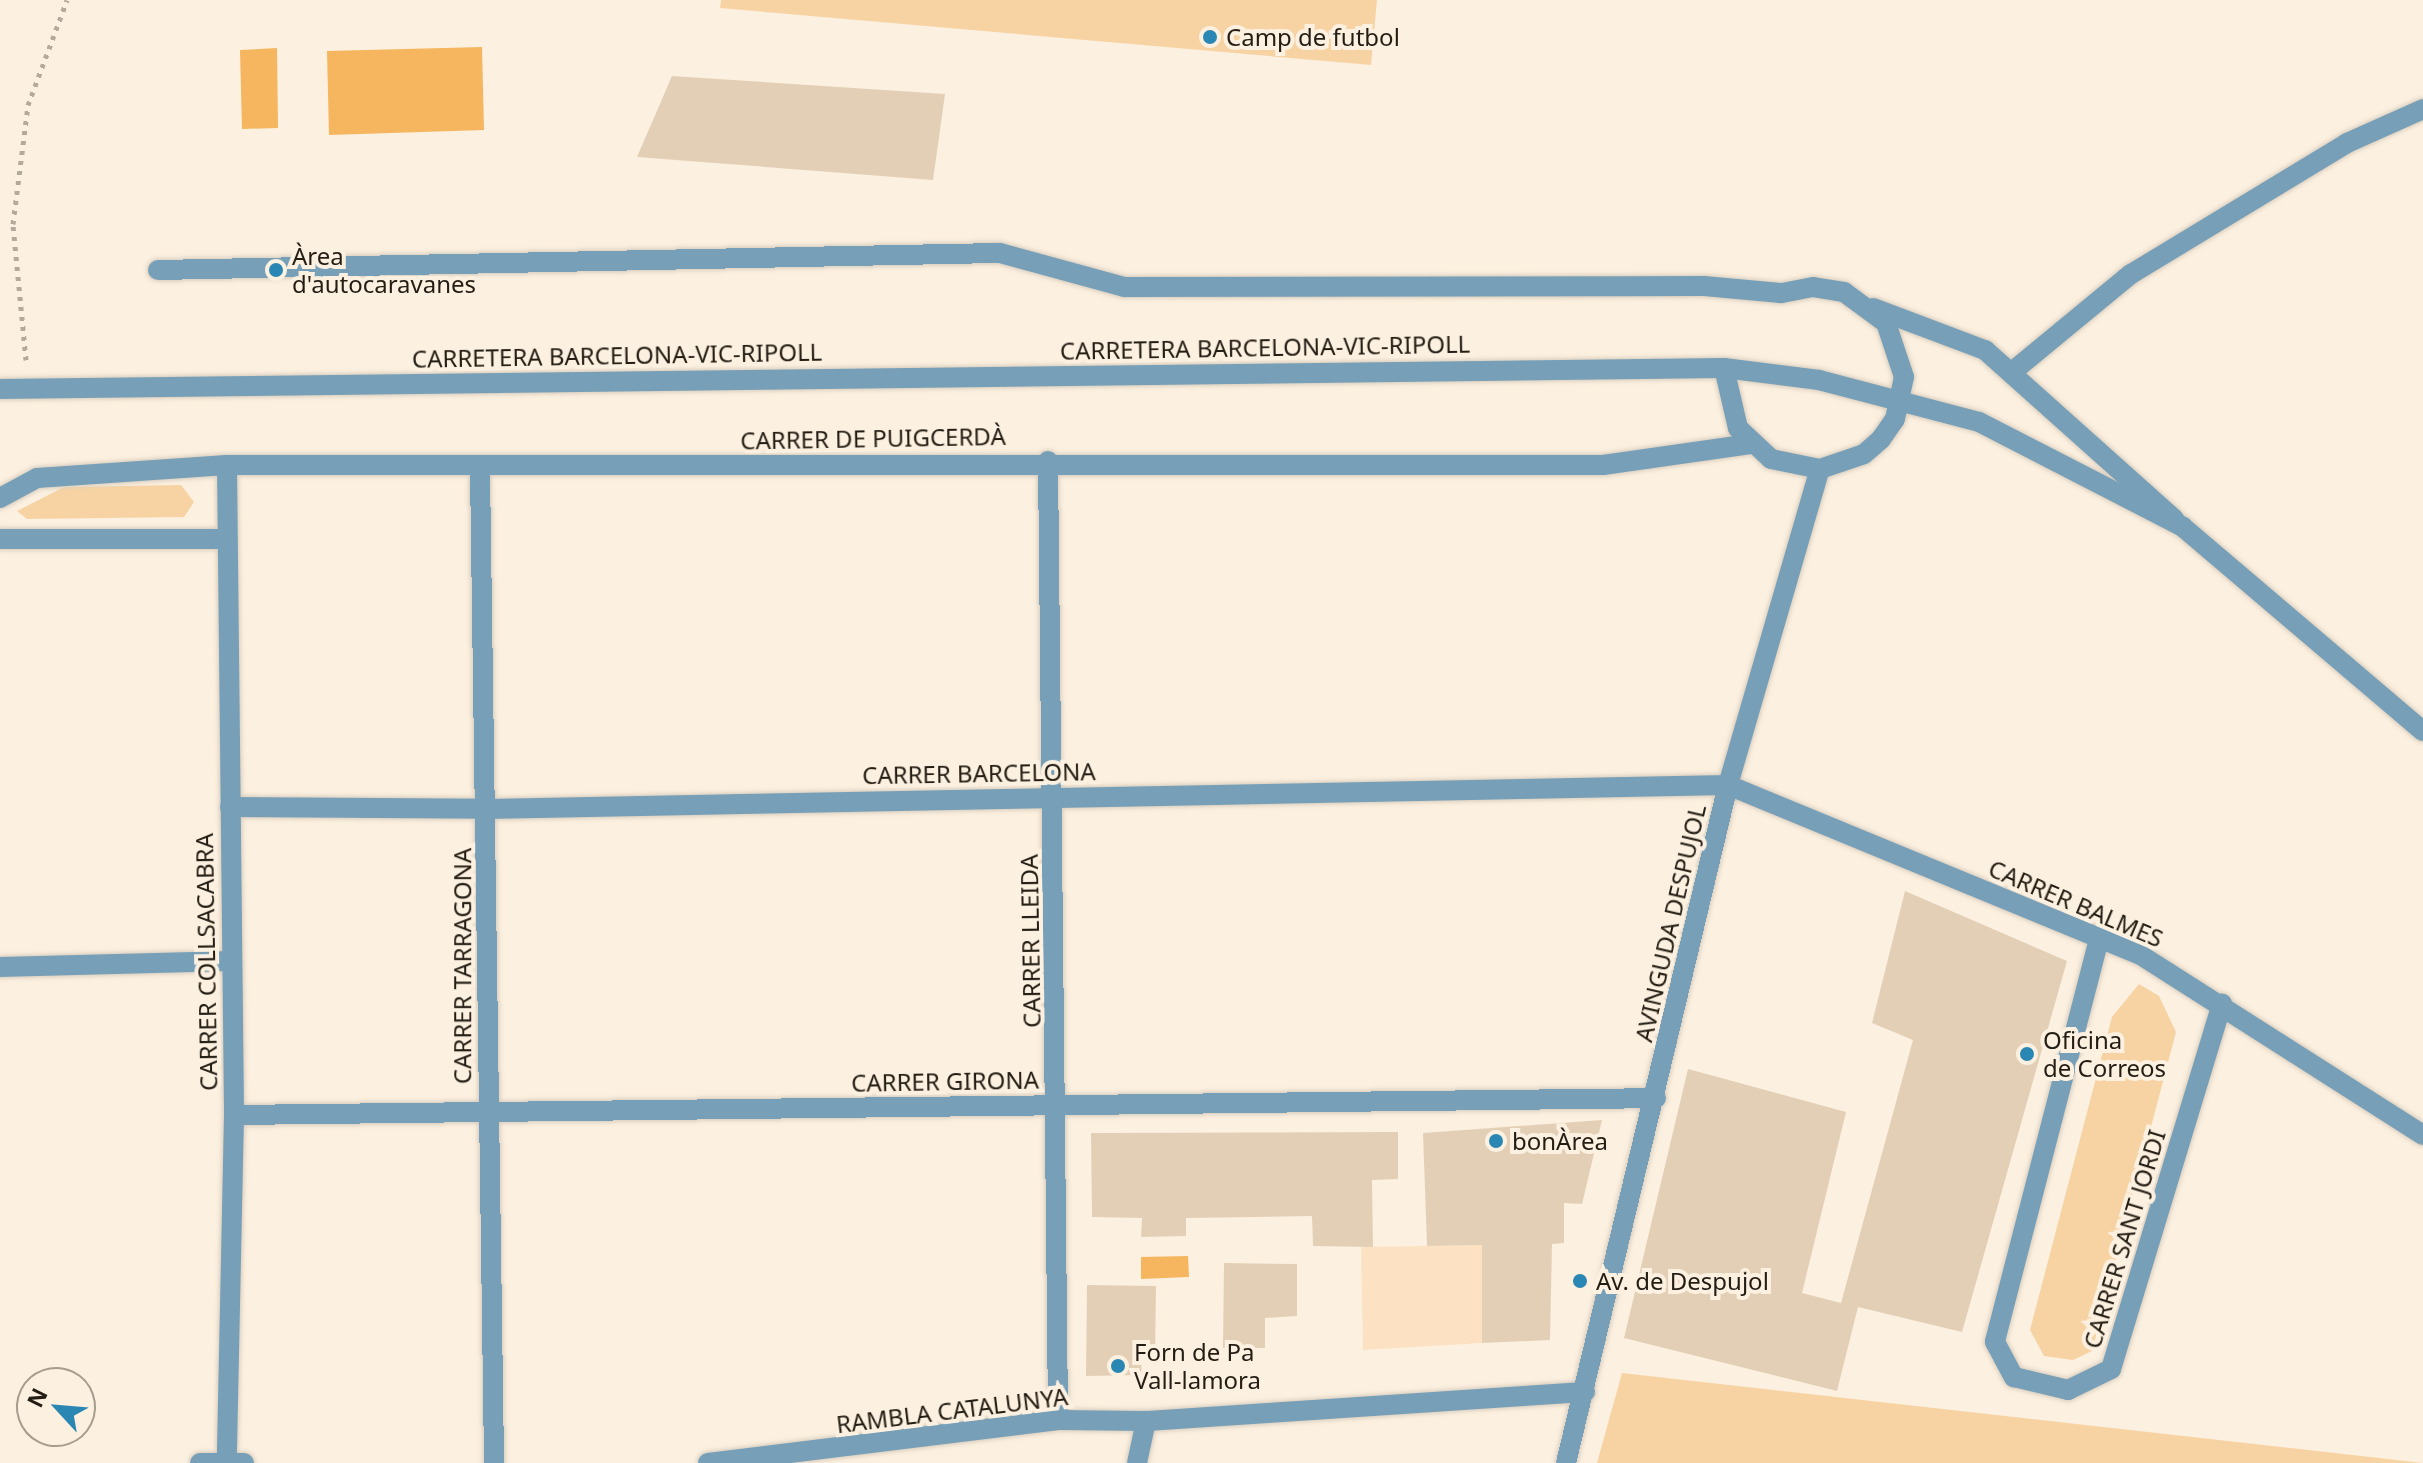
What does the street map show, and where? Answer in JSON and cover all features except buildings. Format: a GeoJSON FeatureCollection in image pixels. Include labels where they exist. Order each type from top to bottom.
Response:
{"type":"FeatureCollection","features":[{"type":"Feature","properties":{"kind":"street"},"geometry":{"type":"LineString","coordinates":[[2012,372],[2131,274],[2347,143],[2423,109]]}},
{"type":"Feature","properties":{"kind":"street"},"geometry":{"type":"LineString","coordinates":[[158,270],[1000,253],[1124,287],[1704,286],[1781,293],[1829,288],[1873,308],[1971,343],[2012,372],[2183,527]]}},
{"type":"Feature","properties":{"kind":"street"},"geometry":{"type":"LineString","coordinates":[[1724,368],[1729,409],[1751,444],[1794,467],[1820,469],[1873,446],[1903,397],[1896,339],[1873,308]]}},
{"type":"Feature","properties":{"kind":"street","name":"CARRETERA BARCELONA-VIC-RIPOLL"},"geometry":{"type":"LineString","coordinates":[[0,389],[1724,368],[1903,397],[2052,454],[2183,527],[2423,731]]}},
{"type":"Feature","properties":{"kind":"street","name":"CARRER DE PUIGCERDÀ"},"geometry":{"type":"LineString","coordinates":[[0,498],[37,478],[227,465],[480,470],[1048,461],[1603,465],[1751,444]]}},
{"type":"Feature","properties":{"kind":"street","name":"CARRER LLEIDA"},"geometry":{"type":"LineString","coordinates":[[1048,461],[1059,1105],[1058,1420]]}},
{"type":"Feature","properties":{"kind":"street","name":"CARRER COLLSACABRA"},"geometry":{"type":"LineString","coordinates":[[227,465],[236,1460]]}},
{"type":"Feature","properties":{"kind":"street","name":"AVINGUDA DESPUJOL"},"geometry":{"type":"LineString","coordinates":[[1566,1463],[1656,1098],[1728,785],[1820,469]]}},
{"type":"Feature","properties":{"kind":"street","name":"CARRER TARRAGONA"},"geometry":{"type":"LineString","coordinates":[[480,470],[494,1463]]}},
{"type":"Feature","properties":{"kind":"street"},"geometry":{"type":"LineString","coordinates":[[0,539],[227,539]]}},
{"type":"Feature","properties":{"kind":"street","name":"CARRER BARCELONA"},"geometry":{"type":"LineString","coordinates":[[230,807],[487,809],[1728,785]]}},
{"type":"Feature","properties":{"kind":"street","name":"CARRER BALMES"},"geometry":{"type":"LineString","coordinates":[[1728,785],[2139,954],[2222,1003],[2423,1135]]}},
{"type":"Feature","properties":{"kind":"street","name":"CARRER SANT JORDI"},"geometry":{"type":"LineString","coordinates":[[2099,939],[1995,1342],[2014,1377],[2068,1390],[2111,1369],[2222,1003]]}},
{"type":"Feature","properties":{"kind":"street"},"geometry":{"type":"LineString","coordinates":[[0,967],[232,961]]}},
{"type":"Feature","properties":{"kind":"street","name":"CARRER GIRONA"},"geometry":{"type":"LineString","coordinates":[[234,1115],[488,1115],[1656,1098]]}},
{"type":"Feature","properties":{"kind":"street","name":"RAMBLA CATALUNYA"},"geometry":{"type":"LineString","coordinates":[[708,1463],[744,1461],[1058,1420],[1146,1421],[1585,1392]]}},
{"type":"Feature","properties":{"kind":"street"},"geometry":{"type":"LineString","coordinates":[[1137,1463],[1146,1421]]}},
{"type":"Feature","properties":{"kind":"street"},"geometry":{"type":"LineString","coordinates":[[200,1463],[236,1460]]}},
{"type":"Feature","properties":{"kind":"path"},"geometry":{"type":"LineString","coordinates":[[29,388],[13,224],[28,105],[67,0]]}},
{"type":"Feature","properties":{"kind":"shaded area","name":"Camp de futbol"},"geometry":{"type":"Polygon","coordinates":[[[721,0],[1377,0],[1371,65],[720,8],[721,0]]]}},
{"type":"Feature","properties":{"kind":"shaded area"},"geometry":{"type":"Polygon","coordinates":[[[482,47],[484,130],[329,135],[327,51],[482,47]]]}},
{"type":"Feature","properties":{"kind":"shaded area"},"geometry":{"type":"Polygon","coordinates":[[[277,48],[278,128],[242,129],[240,50],[277,48]]]}},
{"type":"Feature","properties":{"kind":"shaded area"},"geometry":{"type":"Polygon","coordinates":[[[181,485],[194,502],[184,517],[27,519],[17,511],[64,487],[181,485]]]}},
{"type":"Feature","properties":{"kind":"shaded area"},"geometry":{"type":"Polygon","coordinates":[[[2139,984],[2159,996],[2176,1032],[2092,1351],[2073,1360],[2044,1356],[2030,1330],[2112,1017],[2139,984]]]}},
{"type":"Feature","properties":{"kind":"shaded area"},"geometry":{"type":"Polygon","coordinates":[[[1482,1245],[1482,1343],[1363,1350],[1361,1247],[1482,1245]]]}},
{"type":"Feature","properties":{"kind":"shaded area"},"geometry":{"type":"Polygon","coordinates":[[[1188,1256],[1189,1277],[1141,1279],[1141,1257],[1188,1256]]]}},
{"type":"Feature","properties":{"kind":"shaded area"},"geometry":{"type":"Polygon","coordinates":[[[1622,1373],[2423,1463],[1597,1463],[1622,1373]]]}},
{"type":"Feature","properties":{"kind":"place","name":"Camp de futbol"},"geometry":{"type":"Point","coordinates":[1210,37]}},
{"type":"Feature","properties":{"kind":"place","name":"Àrea d'autocaravanes"},"geometry":{"type":"Point","coordinates":[276,270]}},
{"type":"Feature","properties":{"kind":"place","name":"Oficina de Correos"},"geometry":{"type":"Point","coordinates":[2027,1054]}},
{"type":"Feature","properties":{"kind":"place","name":"bonÀrea"},"geometry":{"type":"Point","coordinates":[1496,1141]}},
{"type":"Feature","properties":{"kind":"place","name":"Av. de Despujol"},"geometry":{"type":"Point","coordinates":[1580,1281]}},
{"type":"Feature","properties":{"kind":"place","name":"Forn de Pa Vall-lamora"},"geometry":{"type":"Point","coordinates":[1118,1366]}}]}
